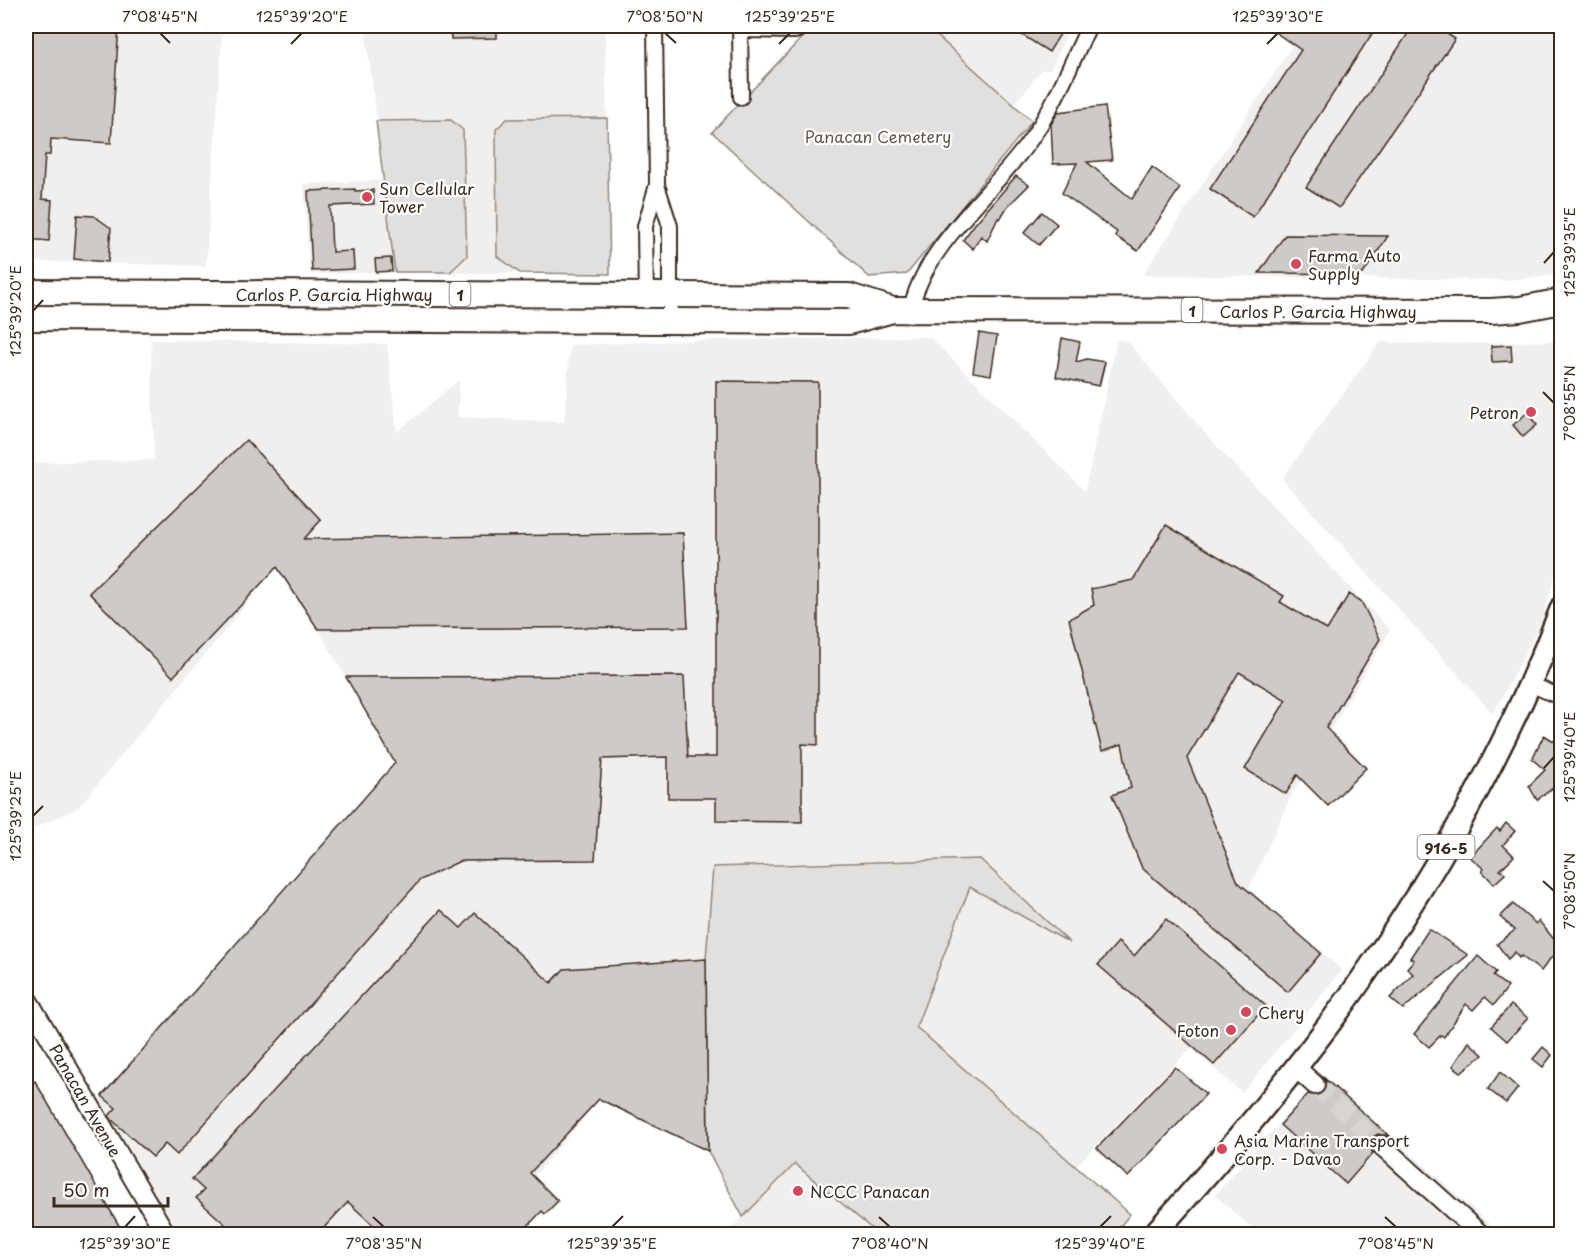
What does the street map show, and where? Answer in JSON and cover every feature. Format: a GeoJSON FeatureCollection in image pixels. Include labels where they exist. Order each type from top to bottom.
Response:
{"type":"FeatureCollection","features":[{"type":"Feature","properties":{"kind":"highway","name":"Carlos P. Garcia Highway"},"geometry":{"type":"LineString","coordinates":[[27,292],[849,296],[902,310]]}},
{"type":"Feature","properties":{"kind":"highway"},"geometry":{"type":"LineString","coordinates":[[27,292],[27,318]]}},
{"type":"Feature","properties":{"kind":"highway","name":"Carlos P. Garcia Highway"},"geometry":{"type":"LineString","coordinates":[[27,318],[849,322],[902,310],[1491,311],[1554,307]]}},
{"type":"Feature","properties":{"kind":"main road","name":"916-5"},"geometry":{"type":"LineString","coordinates":[[1158,1233],[1295,1067],[1366,973],[1433,868],[1480,785],[1562,606]]}},
{"type":"Feature","properties":{"kind":"street"},"geometry":{"type":"LineString","coordinates":[[655,26],[657,185],[670,226],[670,321]]}},
{"type":"Feature","properties":{"kind":"street"},"geometry":{"type":"LineString","coordinates":[[741,97],[740,28],[795,31],[806,26]]}},
{"type":"Feature","properties":{"kind":"street"},"geometry":{"type":"LineString","coordinates":[[902,310],[931,263],[1039,126],[1089,26]]}},
{"type":"Feature","properties":{"kind":"street"},"geometry":{"type":"LineString","coordinates":[[645,321],[645,226],[657,185]]}},
{"type":"Feature","properties":{"kind":"street"},"geometry":{"type":"LineString","coordinates":[[645,246],[670,245]]}},
{"type":"Feature","properties":{"kind":"street"},"geometry":{"type":"LineString","coordinates":[[1528,683],[1562,698]]}},
{"type":"Feature","properties":{"kind":"street","name":"Panacan Avenue"},"geometry":{"type":"LineString","coordinates":[[26,997],[166,1234]]}},
{"type":"Feature","properties":{"kind":"street"},"geometry":{"type":"LineString","coordinates":[[1295,1067],[1315,1085]]}},
{"type":"Feature","properties":{"kind":"street"},"geometry":{"type":"LineString","coordinates":[[1381,1145],[1480,1234]]}},
{"type":"Feature","properties":{"kind":"shaded area"},"geometry":{"type":"Polygon","coordinates":[[[26,26],[223,26],[206,266],[26,261],[26,26]]]}},
{"type":"Feature","properties":{"kind":"shaded area"},"geometry":{"type":"Polygon","coordinates":[[[365,26],[605,26],[610,274],[395,272],[310,274],[303,184],[384,180],[365,26]]]}},
{"type":"Feature","properties":{"kind":"shaded area"},"geometry":{"type":"Polygon","coordinates":[[[926,26],[1071,26],[1050,70],[1042,70],[1014,105],[926,26]]]}},
{"type":"Feature","properties":{"kind":"shaded area"},"geometry":{"type":"Polygon","coordinates":[[[1305,26],[1561,26],[1561,274],[1508,280],[1143,275],[1305,26]]]}},
{"type":"Feature","properties":{"kind":"shaded area"},"geometry":{"type":"Polygon","coordinates":[[[930,337],[1085,491],[1117,339],[1127,341],[1213,442],[1390,630],[1291,796],[1249,889],[1342,970],[1242,1093],[1191,1048],[1076,1166],[916,1027],[970,887],[1067,941],[980,860],[713,867],[706,959],[708,1151],[599,1099],[535,1176],[478,1234],[180,1234],[96,1103],[395,763],[318,629],[277,567],[78,808],[26,832],[26,463],[154,460],[151,340],[387,344],[397,432],[459,380],[458,417],[564,422],[570,345],[930,337]]]}},
{"type":"Feature","properties":{"kind":"shaded area"},"geometry":{"type":"Polygon","coordinates":[[[1558,341],[1561,343],[1561,557],[1541,623],[1493,714],[1282,479],[1380,342],[1439,344],[1558,341]]]}},
{"type":"Feature","properties":{"kind":"shaded area"},"geometry":{"type":"Polygon","coordinates":[[[1323,1075],[1501,1234],[1258,1234],[1215,1195],[1323,1075]]]}},
{"type":"Feature","properties":{"kind":"shaded area","name":"NCCC Panacan"},"geometry":{"type":"Polygon","coordinates":[[[795,1164],[878,1234],[726,1234],[795,1164]]]}},
{"type":"Feature","properties":{"kind":"green space","name":"Panacan Cemetery"},"geometry":{"type":"Polygon","coordinates":[[[813,26],[926,26],[1032,121],[907,274],[869,277],[712,132],[813,26]]]}},
{"type":"Feature","properties":{"kind":"green space"},"geometry":{"type":"Polygon","coordinates":[[[607,118],[610,274],[520,273],[497,256],[496,129],[507,119],[607,118]]]}},
{"type":"Feature","properties":{"kind":"green space"},"geometry":{"type":"Polygon","coordinates":[[[451,120],[463,130],[467,256],[450,272],[395,272],[376,121],[451,120]]]}},
{"type":"Feature","properties":{"kind":"green space"},"geometry":{"type":"Polygon","coordinates":[[[980,859],[1070,943],[970,887],[916,1027],[1130,1214],[1114,1234],[878,1234],[795,1164],[743,1217],[708,1151],[706,959],[713,867],[980,859]]]}},
{"type":"Feature","properties":{"kind":"building"},"geometry":{"type":"Polygon","coordinates":[[[26,26],[119,26],[111,143],[51,139],[50,155],[45,155],[42,199],[52,200],[49,241],[26,239],[26,26]]]}},
{"type":"Feature","properties":{"kind":"building"},"geometry":{"type":"Polygon","coordinates":[[[450,26],[497,26],[497,38],[451,39],[450,26]]]}},
{"type":"Feature","properties":{"kind":"building"},"geometry":{"type":"Polygon","coordinates":[[[1008,26],[1065,26],[1049,52],[1008,26]]]}},
{"type":"Feature","properties":{"kind":"building"},"geometry":{"type":"Polygon","coordinates":[[[1266,26],[1377,26],[1253,217],[1210,189],[1301,50],[1266,26]]]}},
{"type":"Feature","properties":{"kind":"building"},"geometry":{"type":"Polygon","coordinates":[[[1413,26],[1435,26],[1455,39],[1339,208],[1306,187],[1413,26]]]}},
{"type":"Feature","properties":{"kind":"building"},"geometry":{"type":"Polygon","coordinates":[[[1105,106],[1112,160],[1087,162],[1132,199],[1152,167],[1180,188],[1138,251],[1115,236],[1117,232],[1062,193],[1077,163],[1053,164],[1051,124],[1058,112],[1105,106]]]}},
{"type":"Feature","properties":{"kind":"building"},"geometry":{"type":"Polygon","coordinates":[[[1016,176],[1029,185],[1007,207],[1000,219],[998,218],[987,241],[981,236],[973,249],[963,240],[1016,176]]]}},
{"type":"Feature","properties":{"kind":"building"},"geometry":{"type":"Polygon","coordinates":[[[355,189],[355,191],[373,190],[374,204],[330,206],[332,252],[353,251],[354,269],[312,271],[308,191],[355,189]]]}},
{"type":"Feature","properties":{"kind":"building"},"geometry":{"type":"Polygon","coordinates":[[[1042,212],[1057,224],[1039,245],[1024,233],[1042,212]]]}},
{"type":"Feature","properties":{"kind":"building"},"geometry":{"type":"Polygon","coordinates":[[[77,215],[94,216],[111,228],[108,262],[74,259],[77,215]]]}},
{"type":"Feature","properties":{"kind":"building"},"geometry":{"type":"Polygon","coordinates":[[[1285,235],[1388,236],[1363,274],[1259,273],[1285,235]]]}},
{"type":"Feature","properties":{"kind":"building"},"geometry":{"type":"Polygon","coordinates":[[[391,258],[392,271],[376,272],[375,259],[391,258]]]}},
{"type":"Feature","properties":{"kind":"building"},"geometry":{"type":"Polygon","coordinates":[[[979,333],[997,336],[991,375],[973,372],[979,333]]]}},
{"type":"Feature","properties":{"kind":"building"},"geometry":{"type":"Polygon","coordinates":[[[1062,338],[1080,342],[1076,362],[1087,359],[1105,362],[1099,386],[1056,377],[1062,338]]]}},
{"type":"Feature","properties":{"kind":"building"},"geometry":{"type":"Polygon","coordinates":[[[1511,345],[1512,361],[1492,362],[1491,346],[1511,345]]]}},
{"type":"Feature","properties":{"kind":"building"},"geometry":{"type":"Polygon","coordinates":[[[716,381],[818,382],[818,745],[802,744],[802,822],[716,821],[716,798],[668,798],[668,757],[602,759],[595,860],[460,861],[420,880],[177,1155],[165,1144],[153,1157],[112,1120],[109,1116],[116,1108],[102,1096],[395,763],[346,677],[684,676],[688,757],[716,757],[716,381]]]}},
{"type":"Feature","properties":{"kind":"building"},"geometry":{"type":"Polygon","coordinates":[[[1527,413],[1537,425],[1523,437],[1513,425],[1527,413]]]}},
{"type":"Feature","properties":{"kind":"building"},"geometry":{"type":"Polygon","coordinates":[[[246,440],[321,520],[304,539],[683,533],[688,627],[318,629],[277,567],[173,677],[89,593],[246,440]]]}},
{"type":"Feature","properties":{"kind":"building"},"geometry":{"type":"Polygon","coordinates":[[[1166,525],[1284,596],[1280,602],[1327,630],[1349,594],[1361,601],[1380,639],[1326,728],[1366,768],[1328,806],[1297,775],[1286,794],[1245,769],[1286,700],[1239,672],[1187,758],[1238,882],[1321,953],[1288,992],[1142,868],[1112,795],[1131,788],[1122,744],[1102,751],[1069,619],[1094,605],[1091,589],[1133,580],[1166,525]]]}},
{"type":"Feature","properties":{"kind":"building"},"geometry":{"type":"Polygon","coordinates":[[[1544,735],[1562,746],[1562,781],[1537,800],[1529,786],[1545,770],[1532,759],[1544,735]]]}},
{"type":"Feature","properties":{"kind":"building"},"geometry":{"type":"Polygon","coordinates":[[[1506,823],[1515,831],[1503,845],[1514,856],[1500,870],[1505,874],[1494,884],[1482,871],[1484,869],[1470,857],[1497,828],[1500,831],[1506,823]]]}},
{"type":"Feature","properties":{"kind":"building"},"geometry":{"type":"Polygon","coordinates":[[[1513,904],[1536,924],[1539,921],[1562,949],[1541,971],[1521,956],[1519,958],[1515,952],[1508,959],[1497,944],[1515,930],[1500,917],[1513,904]]]}},
{"type":"Feature","properties":{"kind":"building"},"geometry":{"type":"Polygon","coordinates":[[[441,910],[461,928],[475,913],[551,983],[564,969],[706,959],[708,1151],[599,1099],[530,1173],[558,1201],[545,1214],[542,1211],[520,1234],[383,1234],[348,1202],[318,1234],[236,1234],[196,1198],[204,1190],[192,1179],[441,910]]]}},
{"type":"Feature","properties":{"kind":"building"},"geometry":{"type":"Polygon","coordinates":[[[1166,919],[1266,1006],[1214,1065],[1098,965],[1118,942],[1134,956],[1166,919]]]}},
{"type":"Feature","properties":{"kind":"building"},"geometry":{"type":"Polygon","coordinates":[[[1429,929],[1468,955],[1403,1009],[1390,998],[1413,974],[1407,968],[1414,960],[1410,958],[1429,929]]]}},
{"type":"Feature","properties":{"kind":"building"},"geometry":{"type":"Polygon","coordinates":[[[1478,956],[1496,972],[1493,976],[1508,987],[1494,1005],[1485,997],[1473,1010],[1466,1004],[1444,1037],[1441,1035],[1429,1047],[1414,1034],[1478,956]]]}},
{"type":"Feature","properties":{"kind":"building"},"geometry":{"type":"Polygon","coordinates":[[[1511,1005],[1528,1018],[1507,1041],[1491,1027],[1511,1005]]]}},
{"type":"Feature","properties":{"kind":"building"},"geometry":{"type":"Polygon","coordinates":[[[1469,1042],[1483,1055],[1461,1072],[1453,1066],[1469,1042]]]}},
{"type":"Feature","properties":{"kind":"building"},"geometry":{"type":"Polygon","coordinates":[[[1543,1047],[1552,1055],[1543,1067],[1533,1059],[1543,1047]]]}},
{"type":"Feature","properties":{"kind":"building"},"geometry":{"type":"Polygon","coordinates":[[[1175,1067],[1206,1094],[1128,1177],[1097,1148],[1175,1067]]]}},
{"type":"Feature","properties":{"kind":"building"},"geometry":{"type":"Polygon","coordinates":[[[1500,1072],[1518,1088],[1506,1103],[1488,1089],[1500,1072]]]}},
{"type":"Feature","properties":{"kind":"building"},"geometry":{"type":"Polygon","coordinates":[[[1323,1077],[1389,1136],[1378,1134],[1372,1138],[1370,1148],[1373,1153],[1346,1184],[1280,1125],[1308,1094],[1318,1096],[1324,1092],[1326,1082],[1323,1077]]]}},
{"type":"Feature","properties":{"kind":"building"},"geometry":{"type":"Polygon","coordinates":[[[35,1081],[124,1234],[26,1234],[26,1087],[35,1081]]]}},
{"type":"Feature","properties":{"kind":"tunnel"},"geometry":{"type":"LineString","coordinates":[[1315,1085],[1381,1145]]}},
{"type":"Feature","properties":{"kind":"place","name":"Sun Cellular Tower"},"geometry":{"type":"Point","coordinates":[367,197]}},
{"type":"Feature","properties":{"kind":"place","name":"Farma Auto Supply"},"geometry":{"type":"Point","coordinates":[1296,264]}},
{"type":"Feature","properties":{"kind":"place","name":"Petron"},"geometry":{"type":"Point","coordinates":[1531,412]}},
{"type":"Feature","properties":{"kind":"place","name":"Chery"},"geometry":{"type":"Point","coordinates":[1246,1012]}},
{"type":"Feature","properties":{"kind":"place","name":"Foton"},"geometry":{"type":"Point","coordinates":[1231,1030]}},
{"type":"Feature","properties":{"kind":"place","name":"Asia Marine Transport Corp. - Davao"},"geometry":{"type":"Point","coordinates":[1222,1149]}},
{"type":"Feature","properties":{"kind":"place","name":"NCCC Panacan"},"geometry":{"type":"Point","coordinates":[798,1191]}}]}
